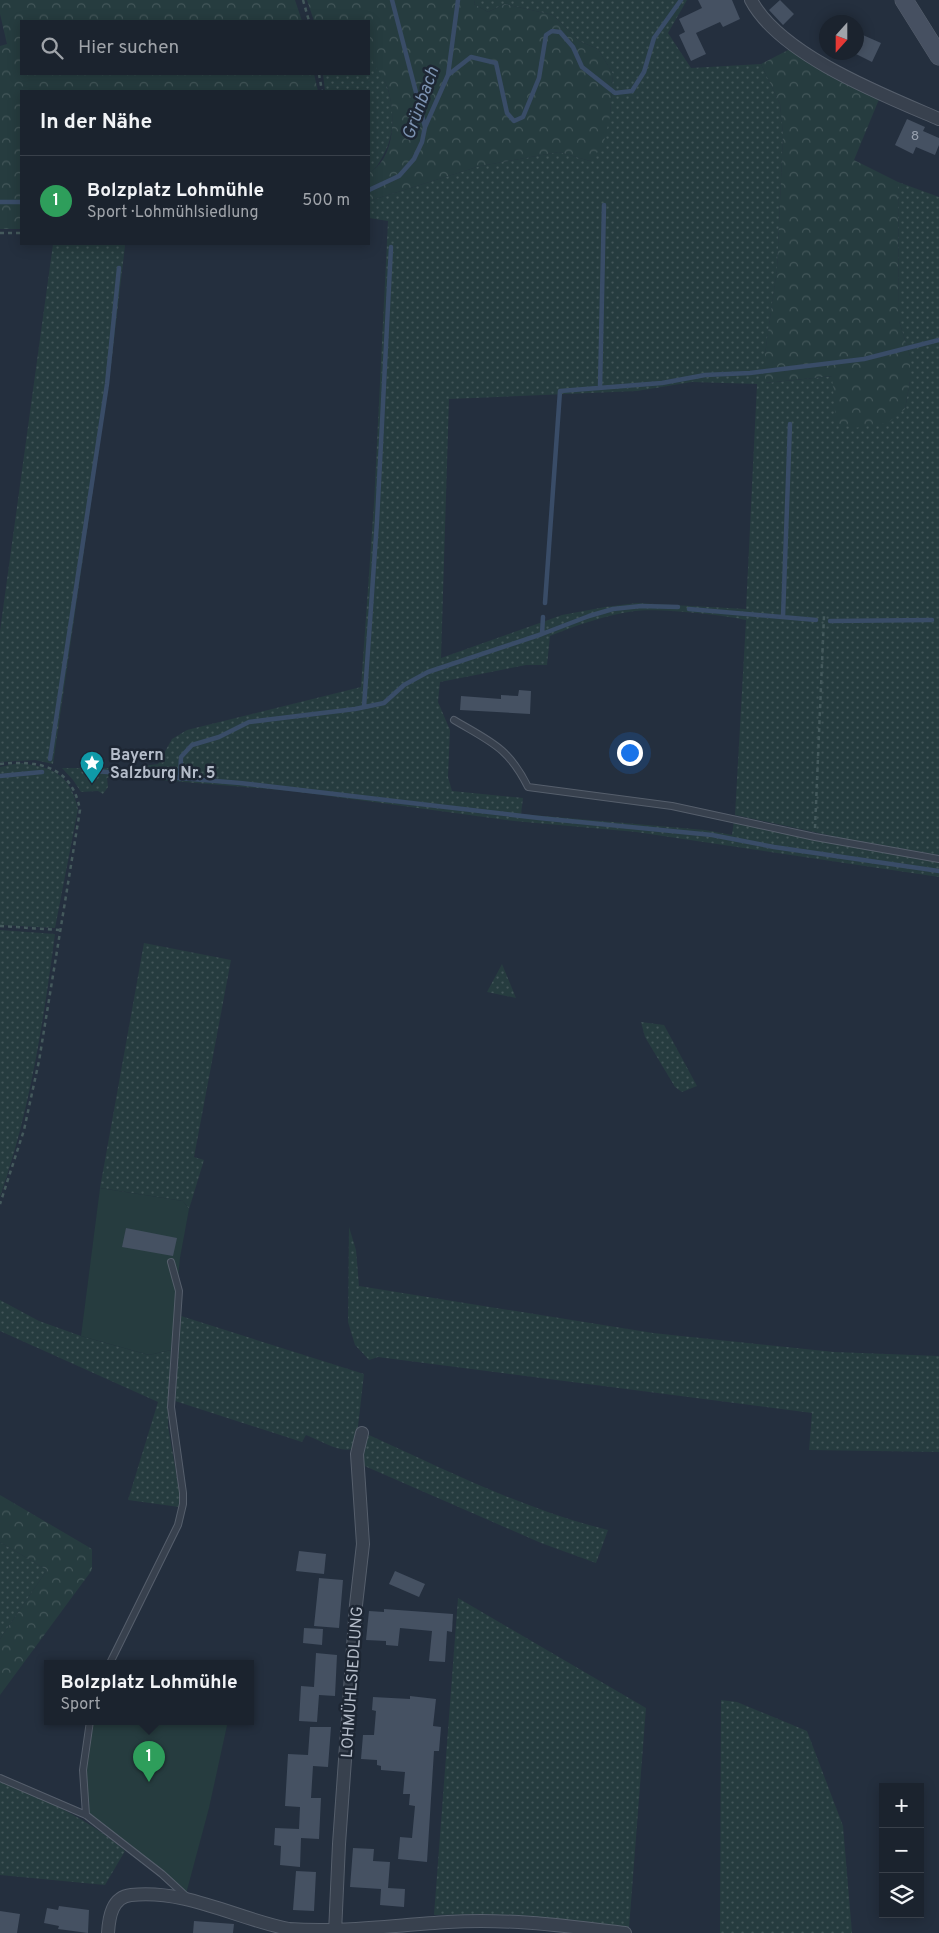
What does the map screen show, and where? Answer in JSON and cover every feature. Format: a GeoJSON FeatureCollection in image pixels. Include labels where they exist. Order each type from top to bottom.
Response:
{"type":"FeatureCollection","features":[{"type":"Feature","properties":{"kind":"street"},"geometry":{"type":"LineString","coordinates":[[751,0],[764,19],[798,49],[840,73],[939,119]]}},
{"type":"Feature","properties":{"kind":"street"},"geometry":{"type":"LineString","coordinates":[[904,0],[939,56]]}},
{"type":"Feature","properties":{"kind":"street","name":"LOHMÜHLSIEDLUNG"},"geometry":{"type":"LineString","coordinates":[[335,1932],[356,1605],[363,1544],[357,1454],[362,1433]]}},
{"type":"Feature","properties":{"kind":"street"},"geometry":{"type":"LineString","coordinates":[[108,1933],[113,1906],[121,1898],[132,1895],[189,1899],[292,1931],[335,1932],[448,1922],[499,1927],[625,1933]]}},
{"type":"Feature","properties":{"kind":"lane"},"geometry":{"type":"LineString","coordinates":[[454,720],[502,748],[518,766],[528,787],[672,806],[815,837],[939,859]]}},
{"type":"Feature","properties":{"kind":"lane"},"geometry":{"type":"LineString","coordinates":[[111,1660],[178,1526],[183,1504],[171,1407],[179,1291],[171,1262]]}},
{"type":"Feature","properties":{"kind":"lane"},"geometry":{"type":"LineString","coordinates":[[86,1816],[83,1770],[89,1725]]}},
{"type":"Feature","properties":{"kind":"lane"},"geometry":{"type":"LineString","coordinates":[[0,1778],[86,1816],[162,1874],[189,1899]]}},
{"type":"Feature","properties":{"kind":"path"},"geometry":{"type":"LineString","coordinates":[[302,0],[309,20]]}},
{"type":"Feature","properties":{"kind":"path"},"geometry":{"type":"LineString","coordinates":[[320,75],[322,90]]}},
{"type":"Feature","properties":{"kind":"path"},"geometry":{"type":"LineString","coordinates":[[0,233],[20,233]]}},
{"type":"Feature","properties":{"kind":"path"},"geometry":{"type":"LineString","coordinates":[[815,837],[824,616]]}},
{"type":"Feature","properties":{"kind":"path"},"geometry":{"type":"LineString","coordinates":[[0,764],[33,762],[47,766],[65,778],[78,799],[80,810],[59,930],[45,1028],[19,1148],[0,1204]]}},
{"type":"Feature","properties":{"kind":"path"},"geometry":{"type":"LineString","coordinates":[[0,926],[59,930]]}},
{"type":"Feature","properties":{"kind":"green space"},"geometry":{"type":"Polygon","coordinates":[[[0,0],[295,0],[302,20],[20,20],[20,75],[314,75],[318,90],[20,90],[20,229],[0,229],[0,46],[7,44],[0,14],[0,0]]]}},
{"type":"Feature","properties":{"kind":"green space"},"geometry":{"type":"Polygon","coordinates":[[[307,0],[475,0],[474,4],[488,12],[505,4],[553,15],[579,41],[598,49],[613,74],[610,116],[603,146],[590,161],[559,152],[480,166],[370,201],[370,172],[378,166],[389,146],[392,134],[392,108],[387,86],[370,56],[370,20],[314,20],[307,0]]]}},
{"type":"Feature","properties":{"kind":"green space"},"geometry":{"type":"Polygon","coordinates":[[[475,0],[687,0],[668,33],[691,68],[761,64],[780,104],[783,134],[777,270],[765,354],[766,383],[833,376],[905,409],[910,381],[910,356],[899,321],[898,182],[939,197],[939,855],[846,839],[735,815],[746,620],[722,616],[660,610],[635,611],[613,615],[581,624],[550,636],[547,665],[526,665],[440,682],[438,702],[450,730],[448,777],[452,791],[523,798],[521,814],[705,830],[732,835],[734,821],[939,862],[939,877],[636,832],[514,821],[292,791],[111,776],[107,778],[108,787],[103,794],[98,791],[81,792],[62,768],[128,768],[158,764],[172,739],[187,730],[361,687],[374,503],[388,221],[370,218],[370,201],[480,166],[559,152],[590,161],[610,116],[613,74],[598,49],[579,41],[553,15],[505,4],[488,12],[474,4],[475,0]],[[692,382],[637,391],[449,399],[441,658],[562,615],[605,607],[637,603],[746,609],[757,384],[692,382]]]}},
{"type":"Feature","properties":{"kind":"green space"},"geometry":{"type":"Polygon","coordinates":[[[790,49],[880,97],[854,160],[898,182],[899,321],[910,356],[910,381],[905,409],[888,423],[854,428],[836,423],[832,376],[765,383],[765,354],[777,269],[783,134],[780,104],[761,64],[790,49]]]}},
{"type":"Feature","properties":{"kind":"green space"},"geometry":{"type":"Polygon","coordinates":[[[370,56],[377,66],[388,90],[393,117],[389,144],[379,163],[370,172],[370,90],[325,90],[323,75],[370,75],[370,56]]]}},
{"type":"Feature","properties":{"kind":"green space"},"geometry":{"type":"Polygon","coordinates":[[[53,245],[124,245],[111,365],[53,764],[35,760],[0,762],[0,631],[53,245]]]}},
{"type":"Feature","properties":{"kind":"green space"},"geometry":{"type":"Polygon","coordinates":[[[19,763],[41,767],[58,774],[70,788],[78,809],[55,928],[0,925],[0,767],[19,763]]]}},
{"type":"Feature","properties":{"kind":"green space"},"geometry":{"type":"Polygon","coordinates":[[[0,930],[55,934],[46,1001],[34,1067],[20,1132],[0,1197],[0,930]]]}},
{"type":"Feature","properties":{"kind":"green space"},"geometry":{"type":"Polygon","coordinates":[[[144,943],[231,960],[194,1157],[204,1160],[189,1209],[183,1201],[100,1188],[144,943]]]}},
{"type":"Feature","properties":{"kind":"green space"},"geometry":{"type":"Polygon","coordinates":[[[502,964],[516,998],[487,992],[502,964]]]}},
{"type":"Feature","properties":{"kind":"green space"},"geometry":{"type":"Polygon","coordinates":[[[641,1022],[664,1025],[697,1086],[682,1092],[675,1087],[645,1037],[641,1022]]]}},
{"type":"Feature","properties":{"kind":"green space"},"geometry":{"type":"Polygon","coordinates":[[[100,1188],[183,1201],[189,1209],[180,1258],[171,1350],[149,1355],[81,1336],[100,1188]]]}},
{"type":"Feature","properties":{"kind":"green space"},"geometry":{"type":"Polygon","coordinates":[[[349,1227],[356,1250],[359,1286],[653,1333],[834,1352],[939,1356],[939,1452],[809,1450],[812,1413],[378,1357],[369,1360],[355,1345],[348,1322],[349,1227]]]}},
{"type":"Feature","properties":{"kind":"green space"},"geometry":{"type":"Polygon","coordinates":[[[0,1300],[39,1321],[81,1336],[149,1355],[171,1350],[168,1426],[180,1495],[179,1507],[128,1500],[158,1402],[0,1331],[0,1300]]]}},
{"type":"Feature","properties":{"kind":"green space"},"geometry":{"type":"Polygon","coordinates":[[[181,1316],[364,1374],[357,1435],[352,1449],[335,1448],[306,1435],[302,1442],[175,1401],[181,1316]]]}},
{"type":"Feature","properties":{"kind":"green space"},"geometry":{"type":"Polygon","coordinates":[[[369,1435],[486,1488],[546,1512],[608,1530],[596,1563],[541,1543],[360,1464],[365,1438],[369,1435]]]}},
{"type":"Feature","properties":{"kind":"green space"},"geometry":{"type":"Polygon","coordinates":[[[0,1495],[92,1549],[92,1570],[0,1695],[0,1639],[47,1570],[0,1542],[0,1495]]]}},
{"type":"Feature","properties":{"kind":"green space"},"geometry":{"type":"Polygon","coordinates":[[[0,1542],[47,1570],[0,1639],[0,1542]]]}},
{"type":"Feature","properties":{"kind":"green space"},"geometry":{"type":"Polygon","coordinates":[[[458,1598],[646,1708],[629,1928],[532,1918],[434,1915],[458,1598]]]}},
{"type":"Feature","properties":{"kind":"green space"},"geometry":{"type":"Polygon","coordinates":[[[721,1700],[737,1702],[807,1731],[843,1826],[852,1933],[720,1933],[721,1700]]]}},
{"type":"Feature","properties":{"kind":"green space"},"geometry":{"type":"Polygon","coordinates":[[[90,1725],[227,1725],[209,1808],[186,1894],[86,1815],[83,1795],[90,1725]]]}},
{"type":"Feature","properties":{"kind":"green space"},"geometry":{"type":"Polygon","coordinates":[[[0,1781],[81,1819],[125,1851],[105,1885],[0,1875],[0,1781]]]}},
{"type":"Feature","properties":{"kind":"building"},"geometry":{"type":"Polygon","coordinates":[[[698,0],[732,0],[740,19],[723,27],[720,22],[696,33],[706,54],[691,61],[679,35],[685,32],[679,19],[702,8],[698,0]]]}},
{"type":"Feature","properties":{"kind":"building"},"geometry":{"type":"Polygon","coordinates":[[[780,0],[794,14],[783,25],[769,10],[780,0]]]}},
{"type":"Feature","properties":{"kind":"building"},"geometry":{"type":"Polygon","coordinates":[[[864,36],[881,43],[872,62],[864,58],[864,36]]]}},
{"type":"Feature","properties":{"kind":"building"},"geometry":{"type":"Polygon","coordinates":[[[907,119],[925,127],[923,131],[939,138],[939,145],[935,155],[916,147],[913,154],[895,145],[907,119]]]}},
{"type":"Feature","properties":{"kind":"building"},"geometry":{"type":"Polygon","coordinates":[[[519,690],[531,691],[530,714],[460,710],[461,696],[501,699],[501,695],[518,696],[519,690]]]}},
{"type":"Feature","properties":{"kind":"building"},"geometry":{"type":"Polygon","coordinates":[[[126,1228],[177,1238],[173,1256],[122,1247],[126,1228]]]}},
{"type":"Feature","properties":{"kind":"building"},"geometry":{"type":"Polygon","coordinates":[[[299,1551],[326,1554],[324,1574],[296,1571],[299,1551]]]}},
{"type":"Feature","properties":{"kind":"building"},"geometry":{"type":"Polygon","coordinates":[[[395,1571],[425,1584],[419,1597],[389,1584],[395,1571]]]}},
{"type":"Feature","properties":{"kind":"building"},"geometry":{"type":"Polygon","coordinates":[[[319,1578],[343,1580],[339,1628],[314,1626],[319,1578]]]}},
{"type":"Feature","properties":{"kind":"building"},"geometry":{"type":"Polygon","coordinates":[[[384,1609],[453,1614],[452,1632],[447,1631],[445,1662],[429,1661],[432,1631],[400,1628],[398,1646],[386,1645],[386,1641],[366,1640],[369,1611],[384,1612],[384,1609]]]}},
{"type":"Feature","properties":{"kind":"building"},"geometry":{"type":"Polygon","coordinates":[[[304,1628],[323,1629],[322,1645],[303,1643],[304,1628]]]}},
{"type":"Feature","properties":{"kind":"building"},"geometry":{"type":"Polygon","coordinates":[[[316,1653],[337,1655],[335,1696],[319,1695],[317,1722],[299,1721],[301,1686],[314,1687],[316,1653]]]}},
{"type":"Feature","properties":{"kind":"building"},"geometry":{"type":"Polygon","coordinates":[[[410,1696],[436,1699],[433,1726],[441,1727],[439,1751],[434,1751],[427,1862],[398,1859],[400,1837],[412,1838],[415,1806],[409,1805],[410,1794],[403,1794],[405,1772],[381,1770],[381,1766],[377,1765],[377,1760],[361,1759],[363,1735],[374,1735],[376,1711],[372,1710],[373,1697],[410,1699],[410,1696]]]}},
{"type":"Feature","properties":{"kind":"building"},"geometry":{"type":"Polygon","coordinates":[[[310,1727],[331,1727],[328,1767],[313,1766],[311,1798],[321,1798],[319,1839],[301,1838],[300,1867],[280,1865],[281,1846],[274,1845],[275,1828],[299,1829],[300,1807],[285,1806],[288,1754],[308,1755],[310,1727]]]}},
{"type":"Feature","properties":{"kind":"building"},"geometry":{"type":"Polygon","coordinates":[[[353,1848],[374,1849],[373,1861],[390,1862],[388,1888],[405,1889],[404,1907],[380,1905],[381,1889],[350,1887],[353,1848]]]}},
{"type":"Feature","properties":{"kind":"building"},"geometry":{"type":"Polygon","coordinates":[[[296,1871],[316,1872],[314,1911],[293,1910],[296,1871]]]}},
{"type":"Feature","properties":{"kind":"building"},"geometry":{"type":"Polygon","coordinates":[[[59,1906],[89,1910],[88,1933],[58,1929],[59,1926],[44,1923],[47,1908],[58,1910],[59,1906]]]}},
{"type":"Feature","properties":{"kind":"building"},"geometry":{"type":"Polygon","coordinates":[[[0,1911],[20,1914],[17,1933],[0,1933],[0,1911]]]}},
{"type":"Feature","properties":{"kind":"building"},"geometry":{"type":"Polygon","coordinates":[[[194,1921],[234,1924],[233,1933],[193,1933],[194,1921]]]}},
{"type":"Feature","properties":{"kind":"waterway"},"geometry":{"type":"LineString","coordinates":[[392,0],[425,127]]}},
{"type":"Feature","properties":{"kind":"waterway","name":"Grünbach"},"geometry":{"type":"LineString","coordinates":[[370,190],[399,176],[414,159],[422,142],[425,127],[448,75],[458,0]]}},
{"type":"Feature","properties":{"kind":"waterway"},"geometry":{"type":"LineString","coordinates":[[448,75],[471,57],[496,63],[507,113],[514,121],[523,117],[539,78],[546,35],[552,31],[560,32],[573,47],[582,67],[615,93],[632,91],[644,72],[654,38],[681,0]]}},
{"type":"Feature","properties":{"kind":"waterway","name":"Grünbach"},"geometry":{"type":"LineString","coordinates":[[0,202],[20,202]]}},
{"type":"Feature","properties":{"kind":"waterway"},"geometry":{"type":"LineString","coordinates":[[600,388],[604,205]]}},
{"type":"Feature","properties":{"kind":"waterway"},"geometry":{"type":"LineString","coordinates":[[364,707],[377,521],[391,247]]}},
{"type":"Feature","properties":{"kind":"waterway"},"geometry":{"type":"LineString","coordinates":[[50,759],[107,384],[119,268]]}},
{"type":"Feature","properties":{"kind":"waterway"},"geometry":{"type":"LineString","coordinates":[[545,603],[560,391],[662,383],[705,375],[750,373],[864,359],[939,340]]}},
{"type":"Feature","properties":{"kind":"waterway"},"geometry":{"type":"LineString","coordinates":[[783,617],[790,424]]}},
{"type":"Feature","properties":{"kind":"waterway"},"geometry":{"type":"LineString","coordinates":[[180,779],[181,757],[192,745],[219,737],[249,722],[355,709],[384,703],[404,685],[428,672],[542,634],[589,616],[613,609],[641,606],[678,607]]}},
{"type":"Feature","properties":{"kind":"waterway"},"geometry":{"type":"LineString","coordinates":[[689,609],[816,620]]}},
{"type":"Feature","properties":{"kind":"waterway"},"geometry":{"type":"LineString","coordinates":[[542,634],[543,617]]}},
{"type":"Feature","properties":{"kind":"waterway"},"geometry":{"type":"LineString","coordinates":[[830,621],[932,620]]}},
{"type":"Feature","properties":{"kind":"waterway"},"geometry":{"type":"LineString","coordinates":[[95,771],[240,783],[539,818],[712,835],[774,847],[939,871]]}},
{"type":"Feature","properties":{"kind":"waterway"},"geometry":{"type":"LineString","coordinates":[[0,776],[42,772]]}},
{"type":"Feature","properties":{"kind":"place","name":"Bayern Salzburg Nr. 5"},"geometry":{"type":"Point","coordinates":[92,784]}},
{"type":"Feature","properties":{"kind":"place","name":"Bolzplatz Lohmühle"},"geometry":{"type":"Point","coordinates":[149,1782]}}]}
